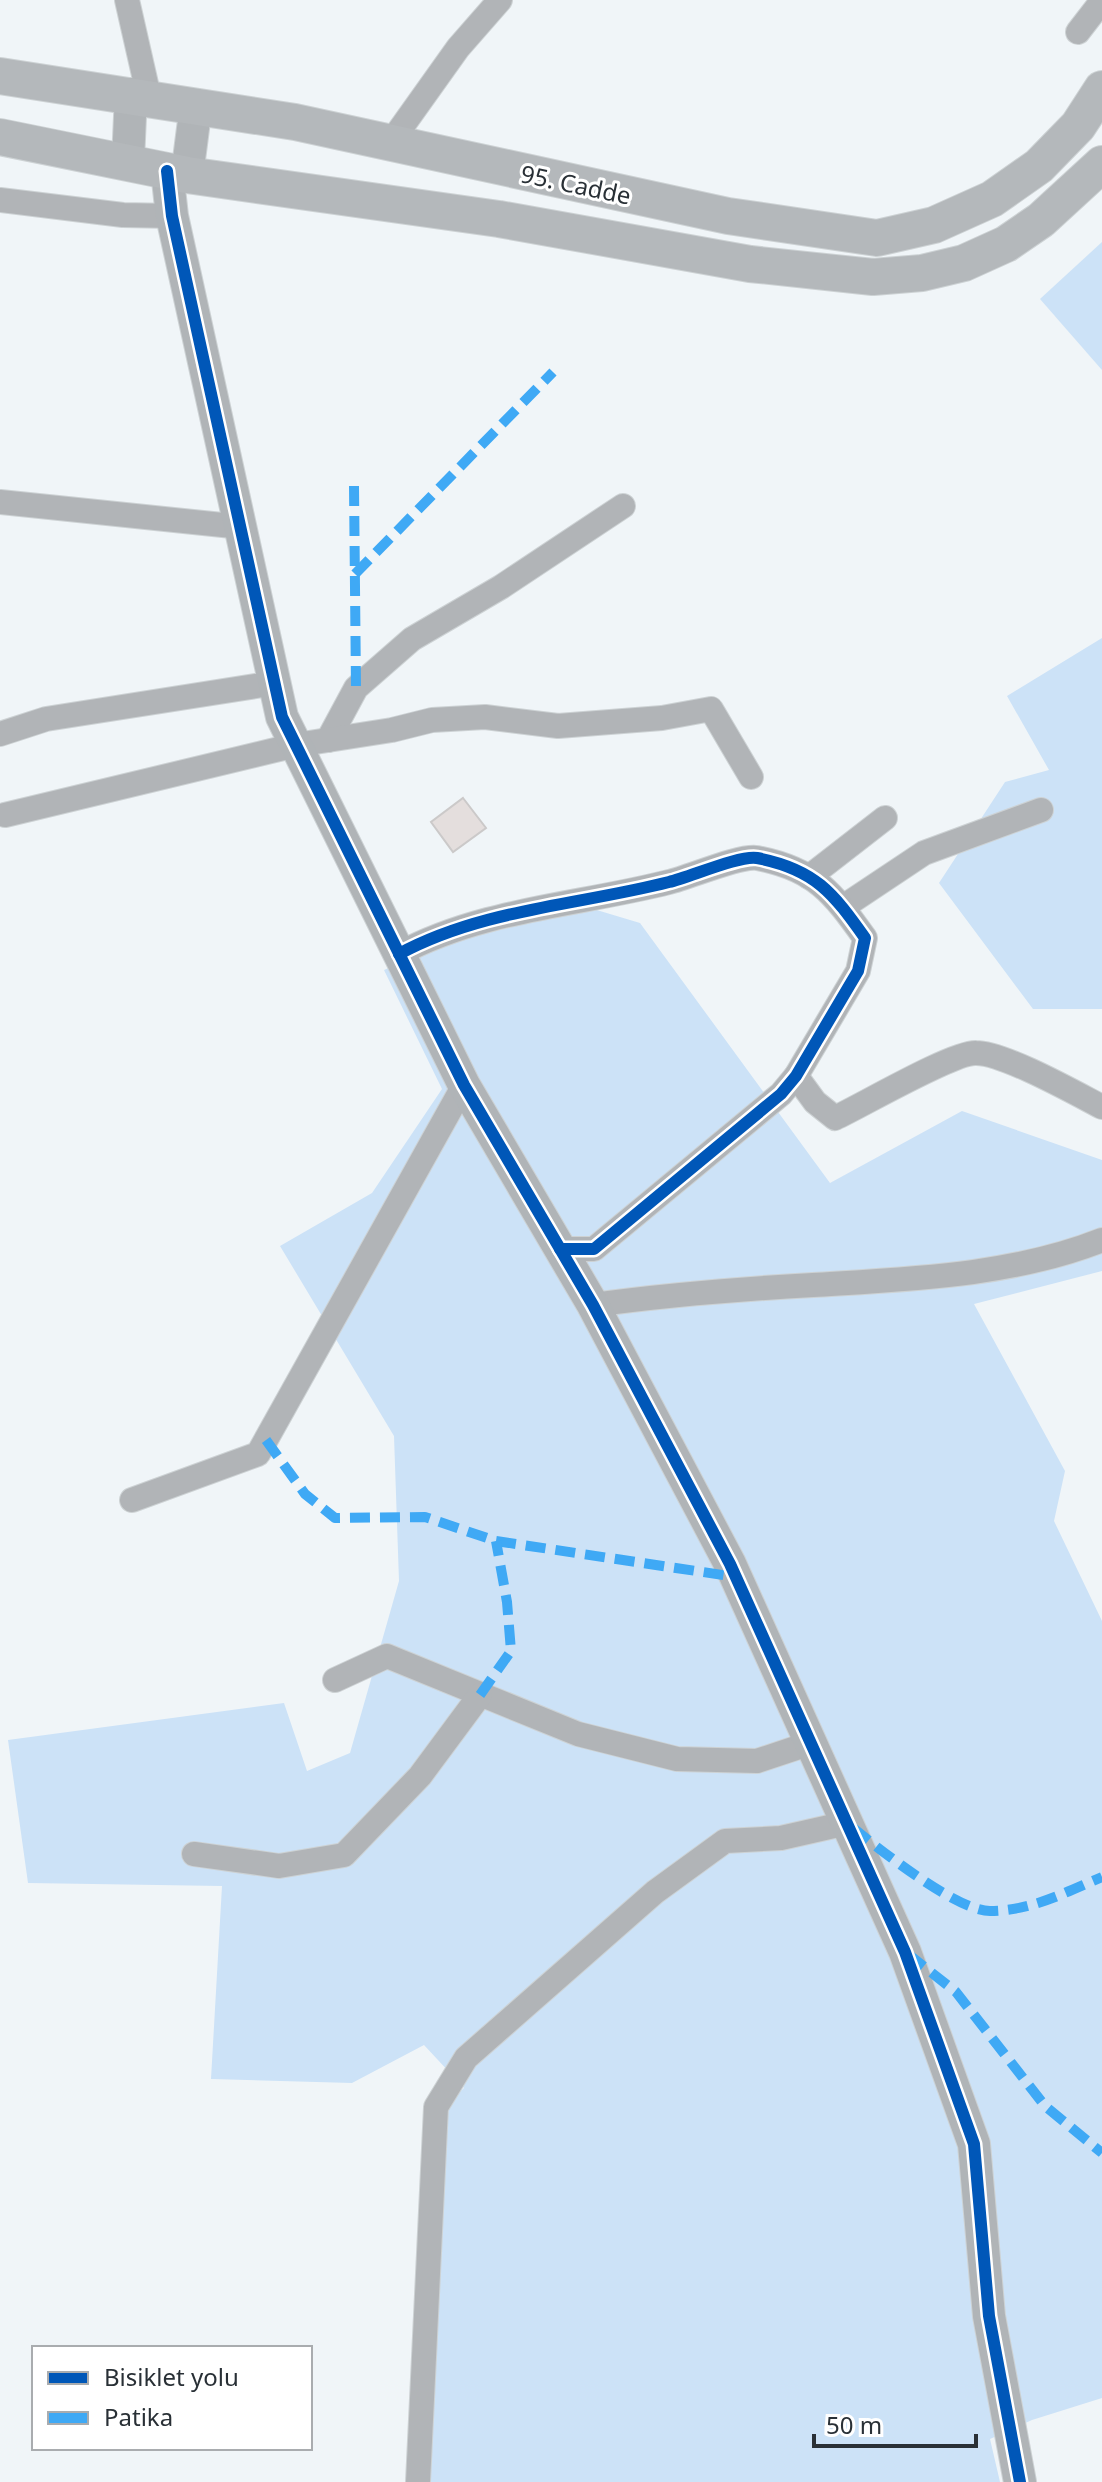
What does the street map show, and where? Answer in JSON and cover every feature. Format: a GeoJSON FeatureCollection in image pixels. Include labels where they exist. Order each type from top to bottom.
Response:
{"type":"FeatureCollection","features":[{"type":"Feature","properties":{"kind":"main road","name":"95. Cadde"},"geometry":{"type":"LineString","coordinates":[[0,76],[196,105],[391,142],[728,216],[877,238],[934,225],[992,199],[1049,156],[1078,126],[1102,89]]}},
{"type":"Feature","properties":{"kind":"main road","name":"95. Cadde"},"geometry":{"type":"LineString","coordinates":[[0,137],[177,173],[499,219],[750,264],[873,277],[922,273],[964,263],[1006,244],[1041,220],[1102,164]]}},
{"type":"Feature","properties":{"kind":"street"},"geometry":{"type":"LineString","coordinates":[[127,0],[140,96],[128,161]]}},
{"type":"Feature","properties":{"kind":"street"},"geometry":{"type":"LineString","coordinates":[[391,142],[458,48],[500,0]]}},
{"type":"Feature","properties":{"kind":"street"},"geometry":{"type":"LineString","coordinates":[[1078,32],[1102,1]]}},
{"type":"Feature","properties":{"kind":"street"},"geometry":{"type":"LineString","coordinates":[[196,105],[177,173],[172,216],[282,717],[464,1085],[593,1305],[730,1564],[905,1952],[974,2144],[989,2316],[1020,2482]]}},
{"type":"Feature","properties":{"kind":"street"},"geometry":{"type":"LineString","coordinates":[[0,200],[123,215],[172,216]]}},
{"type":"Feature","properties":{"kind":"street"},"geometry":{"type":"LineString","coordinates":[[0,502],[242,527]]}},
{"type":"Feature","properties":{"kind":"street"},"geometry":{"type":"LineString","coordinates":[[328,740],[356,688],[412,639],[501,587],[623,506]]}},
{"type":"Feature","properties":{"kind":"street"},"geometry":{"type":"LineString","coordinates":[[0,734],[46,719],[275,683]]}},
{"type":"Feature","properties":{"kind":"street"},"geometry":{"type":"LineString","coordinates":[[5,815],[296,745],[432,720],[485,717],[558,726],[662,718],[711,709],[751,777]]}},
{"type":"Feature","properties":{"kind":"street"},"geometry":{"type":"LineString","coordinates":[[843,907],[924,853],[1041,810]]}},
{"type":"Feature","properties":{"kind":"street"},"geometry":{"type":"LineString","coordinates":[[809,877],[885,818]]}},
{"type":"Feature","properties":{"kind":"street"},"geometry":{"type":"LineString","coordinates":[[399,954],[439,933],[643,889],[753,857],[794,867],[833,892],[865,938],[858,971],[796,1076],[781,1094],[594,1249],[560,1249]]}},
{"type":"Feature","properties":{"kind":"street"},"geometry":{"type":"LineString","coordinates":[[796,1076],[815,1102],[835,1118],[926,1071],[975,1053],[1022,1067],[1102,1107]]}},
{"type":"Feature","properties":{"kind":"street"},"geometry":{"type":"LineString","coordinates":[[132,1500],[258,1454],[464,1085]]}},
{"type":"Feature","properties":{"kind":"street"},"geometry":{"type":"LineString","coordinates":[[593,1305],[691,1292],[890,1280],[1003,1268],[1063,1256],[1102,1240]]}},
{"type":"Feature","properties":{"kind":"street"},"geometry":{"type":"LineString","coordinates":[[335,1680],[387,1656],[578,1734],[677,1759],[757,1761],[811,1743]]}},
{"type":"Feature","properties":{"kind":"street"},"geometry":{"type":"LineString","coordinates":[[194,1854],[279,1866],[344,1855],[420,1776],[480,1695]]}},
{"type":"Feature","properties":{"kind":"street"},"geometry":{"type":"LineString","coordinates":[[418,2482],[436,2107],[466,2058],[655,1892],[725,1841],[781,1838],[847,1823]]}},
{"type":"Feature","properties":{"kind":"shaded area"},"geometry":{"type":"Polygon","coordinates":[[[1102,242],[1102,370],[1040,299],[1102,242]]]}},
{"type":"Feature","properties":{"kind":"shaded area"},"geometry":{"type":"Polygon","coordinates":[[[1102,638],[1102,1009],[1033,1009],[939,883],[1005,782],[1049,770],[1007,696],[1102,638]]]}},
{"type":"Feature","properties":{"kind":"shaded area"},"geometry":{"type":"Polygon","coordinates":[[[590,908],[640,923],[830,1183],[962,1111],[1102,1160],[1102,1271],[974,1304],[1065,1471],[1054,1521],[1102,1621],[1102,2398],[1032,2420],[990,2439],[1000,2482],[411,2482],[427,2121],[464,2088],[424,2045],[352,2083],[211,2079],[222,1886],[28,1883],[8,1740],[284,1703],[307,1771],[350,1753],[399,1581],[394,1436],[280,1246],[372,1193],[442,1089],[384,970],[446,943],[590,908]]]}},
{"type":"Feature","properties":{"kind":"building"},"geometry":{"type":"Polygon","coordinates":[[[463,798],[486,828],[453,852],[431,822],[463,798]]]}},
{"type":"Feature","properties":{"kind":"marked path"},"geometry":{"type":"LineString","coordinates":[[355,574],[553,372]]}},
{"type":"Feature","properties":{"kind":"marked path"},"geometry":{"type":"LineString","coordinates":[[354,486],[356,688]]}},
{"type":"Feature","properties":{"kind":"marked path"},"geometry":{"type":"LineString","coordinates":[[266,1440],[305,1494],[335,1518],[425,1517],[496,1541],[736,1577]]}},
{"type":"Feature","properties":{"kind":"marked path"},"geometry":{"type":"LineString","coordinates":[[480,1695],[511,1651],[507,1602],[496,1541]]}},
{"type":"Feature","properties":{"kind":"marked path"},"geometry":{"type":"LineString","coordinates":[[853,1828],[939,1891],[990,1911],[1020,1908],[1048,1900],[1102,1877]]}},
{"type":"Feature","properties":{"kind":"marked path"},"geometry":{"type":"LineString","coordinates":[[908,1954],[956,1992],[1045,2106],[1102,2153]]}},
{"type":"Feature","properties":{"kind":"cycle path"},"geometry":{"type":"LineString","coordinates":[[167,171],[172,216],[282,717],[464,1085],[593,1305],[730,1564],[905,1952],[974,2144],[989,2316],[1020,2482]]}},
{"type":"Feature","properties":{"kind":"cycle path"},"geometry":{"type":"LineString","coordinates":[[399,954],[464,927],[669,882],[749,858],[777,863],[808,876],[832,896],[865,938],[858,971],[796,1076],[781,1094],[594,1249],[560,1249]]}}]}
